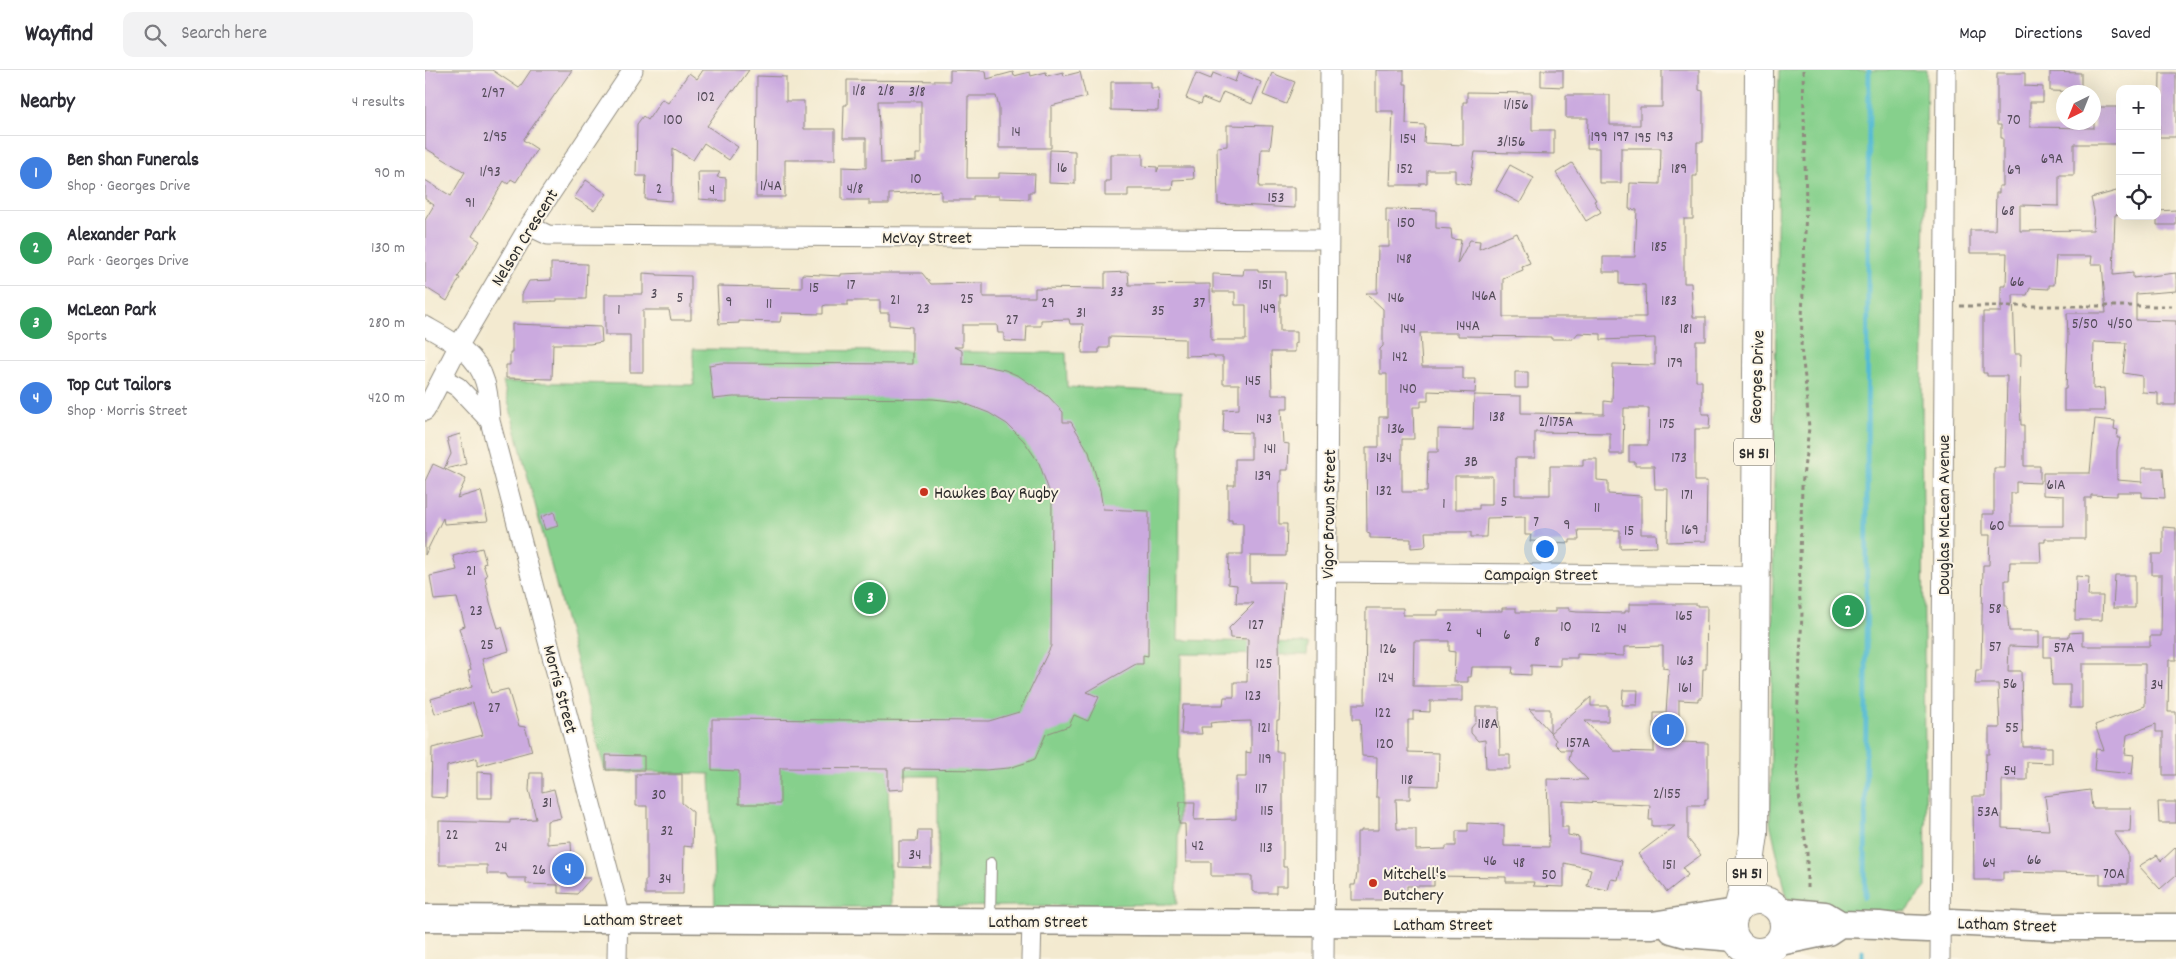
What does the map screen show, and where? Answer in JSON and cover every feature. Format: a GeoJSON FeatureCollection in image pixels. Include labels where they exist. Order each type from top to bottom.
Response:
{"type":"FeatureCollection","features":[{"type":"Feature","properties":{"kind":"main road","name":"Georges Drive"},"geometry":{"type":"LineString","coordinates":[[1739,933],[1753,834],[1754,443],[1758,344],[1759,70]]}},
{"type":"Feature","properties":{"kind":"main road","name":"Georges Drive"},"geometry":{"type":"LineString","coordinates":[[1753,834],[1787,910]]}},
{"type":"Feature","properties":{"kind":"main road","name":"SH 51"},"geometry":{"type":"LineString","coordinates":[[1739,933],[1752,901],[1761,900],[1787,910],[1785,927],[1773,950]]}},
{"type":"Feature","properties":{"kind":"main road","name":"Latham Street"},"geometry":{"type":"LineString","coordinates":[[1787,910],[1825,916],[1840,924],[1920,928],[1939,926],[1950,922],[2053,926],[2176,927]]}},
{"type":"Feature","properties":{"kind":"main road","name":"Latham Street"},"geometry":{"type":"LineString","coordinates":[[425,918],[1652,925],[1685,934],[1739,933]]}},
{"type":"Feature","properties":{"kind":"main road","name":"Latham Street"},"geometry":{"type":"LineString","coordinates":[[1773,950],[1828,932],[1840,924]]}},
{"type":"Feature","properties":{"kind":"main road"},"geometry":{"type":"LineString","coordinates":[[1739,933],[1756,953],[1773,950]]}},
{"type":"Feature","properties":{"kind":"street","name":"Nelson Crescent"},"geometry":{"type":"LineString","coordinates":[[425,410],[459,345],[529,226],[633,70]]}},
{"type":"Feature","properties":{"kind":"street","name":"Vigor Brown Street"},"geometry":{"type":"LineString","coordinates":[[1324,959],[1330,342],[1328,239],[1330,70]]}},
{"type":"Feature","properties":{"kind":"street","name":"Douglas McLean Avenue"},"geometry":{"type":"LineString","coordinates":[[1940,959],[1946,70]]}},
{"type":"Feature","properties":{"kind":"street","name":"McVay Street"},"geometry":{"type":"LineString","coordinates":[[529,226],[547,235],[1328,239]]}},
{"type":"Feature","properties":{"kind":"street","name":"Morris Street"},"geometry":{"type":"LineString","coordinates":[[425,326],[459,345],[478,365],[486,384],[490,421],[618,907],[617,959]]}},
{"type":"Feature","properties":{"kind":"street","name":"Morris Street"},"geometry":{"type":"LineString","coordinates":[[443,378],[458,387],[490,421]]}},
{"type":"Feature","properties":{"kind":"street","name":"Campaign Street"},"geometry":{"type":"LineString","coordinates":[[1327,572],[1755,576]]}},
{"type":"Feature","properties":{"kind":"street"},"geometry":{"type":"LineString","coordinates":[[1031,959],[1032,921]]}},
{"type":"Feature","properties":{"kind":"lane"},"geometry":{"type":"LineString","coordinates":[[990,921],[991,863]]}},
{"type":"Feature","properties":{"kind":"path"},"geometry":{"type":"LineString","coordinates":[[1787,910],[1807,853],[1798,787],[1796,742],[1802,613],[1799,594],[1802,486],[1809,428],[1801,348],[1806,205],[1803,70]]}},
{"type":"Feature","properties":{"kind":"path"},"geometry":{"type":"LineString","coordinates":[[1945,306],[2176,306]]}},
{"type":"Feature","properties":{"kind":"green space"},"geometry":{"type":"Polygon","coordinates":[[[1779,70],[1927,70],[1922,400],[1926,887],[1906,911],[1814,914],[1787,898],[1770,822],[1779,70]]]}},
{"type":"Feature","properties":{"kind":"green space"},"geometry":{"type":"Polygon","coordinates":[[[693,349],[1066,353],[1067,387],[1181,392],[1178,640],[1308,643],[1307,655],[1181,654],[1177,904],[938,907],[938,776],[888,776],[891,907],[715,907],[710,774],[605,771],[503,382],[694,385],[693,349]]]}},
{"type":"Feature","properties":{"kind":"building"},"geometry":{"type":"Polygon","coordinates":[[[425,70],[492,70],[519,88],[531,70],[572,70],[523,140],[537,149],[516,182],[511,179],[508,184],[504,181],[472,236],[480,241],[458,277],[460,278],[447,301],[425,287],[425,220],[434,205],[425,199],[425,180],[451,196],[465,172],[425,148],[425,70]]]}},
{"type":"Feature","properties":{"kind":"building"},"geometry":{"type":"Polygon","coordinates":[[[703,70],[749,70],[734,91],[732,90],[707,126],[738,147],[729,160],[704,143],[693,160],[673,148],[672,201],[645,199],[646,176],[636,176],[637,124],[643,116],[648,120],[662,99],[668,103],[689,73],[697,79],[703,70]]]}},
{"type":"Feature","properties":{"kind":"building"},"geometry":{"type":"Polygon","coordinates":[[[950,70],[986,71],[987,79],[1013,72],[1014,76],[1030,72],[1031,76],[1046,72],[1047,76],[1063,72],[1064,76],[1080,72],[1086,97],[1051,106],[1051,148],[999,148],[999,108],[996,96],[968,96],[967,178],[999,178],[999,173],[1035,174],[1034,192],[1029,192],[1029,199],[973,196],[973,200],[941,200],[941,191],[889,194],[889,204],[869,204],[869,200],[842,200],[842,167],[866,168],[866,138],[843,138],[844,105],[847,105],[847,80],[950,81],[950,70]],[[879,101],[881,163],[916,161],[916,154],[921,154],[921,101],[879,101]]]}},
{"type":"Feature","properties":{"kind":"building"},"geometry":{"type":"Polygon","coordinates":[[[1376,70],[1404,70],[1404,84],[1407,84],[1406,124],[1425,125],[1424,143],[1463,145],[1463,102],[1467,102],[1467,92],[1532,93],[1532,130],[1554,130],[1554,154],[1475,152],[1470,185],[1455,182],[1455,170],[1427,170],[1427,183],[1420,183],[1420,185],[1390,185],[1393,111],[1376,111],[1376,70]]]}},
{"type":"Feature","properties":{"kind":"building"},"geometry":{"type":"Polygon","coordinates":[[[1541,70],[1563,70],[1563,87],[1541,86],[1541,70]]]}},
{"type":"Feature","properties":{"kind":"building"},"geometry":{"type":"Polygon","coordinates":[[[1662,70],[1699,70],[1699,90],[1703,91],[1703,142],[1697,142],[1697,176],[1693,176],[1693,219],[1684,219],[1684,283],[1691,283],[1693,317],[1706,317],[1706,341],[1696,341],[1696,381],[1702,381],[1702,414],[1710,414],[1709,429],[1695,429],[1695,481],[1707,481],[1706,541],[1667,542],[1668,489],[1655,489],[1654,466],[1635,466],[1635,462],[1629,462],[1629,445],[1648,445],[1649,408],[1624,408],[1623,454],[1610,454],[1610,433],[1535,432],[1535,458],[1515,458],[1515,495],[1550,495],[1550,466],[1583,466],[1583,459],[1597,459],[1597,480],[1608,481],[1608,494],[1641,496],[1641,534],[1656,534],[1657,547],[1620,548],[1620,530],[1578,530],[1579,540],[1570,540],[1570,543],[1530,541],[1531,535],[1525,535],[1525,517],[1487,518],[1486,537],[1471,537],[1471,532],[1425,532],[1426,545],[1424,547],[1411,548],[1411,539],[1370,538],[1370,534],[1367,533],[1366,447],[1379,447],[1379,417],[1387,417],[1387,374],[1380,374],[1380,349],[1383,346],[1383,309],[1366,293],[1377,293],[1378,247],[1389,247],[1389,223],[1386,222],[1386,209],[1436,210],[1436,228],[1451,229],[1452,239],[1461,240],[1457,264],[1470,240],[1480,241],[1479,249],[1517,233],[1530,263],[1522,266],[1523,270],[1503,278],[1503,317],[1646,317],[1645,285],[1619,284],[1619,272],[1603,272],[1603,257],[1635,257],[1637,210],[1629,209],[1630,183],[1660,184],[1661,148],[1621,148],[1621,183],[1599,183],[1599,148],[1587,148],[1588,118],[1566,118],[1566,95],[1610,95],[1610,125],[1640,125],[1640,107],[1662,107],[1662,70]],[[1420,333],[1422,367],[1463,367],[1463,379],[1476,379],[1475,393],[1428,391],[1428,401],[1421,401],[1421,407],[1413,407],[1414,439],[1402,439],[1402,492],[1427,492],[1428,452],[1438,452],[1438,429],[1473,430],[1474,395],[1521,396],[1521,413],[1604,414],[1604,401],[1612,402],[1613,364],[1655,365],[1655,338],[1601,340],[1601,334],[1578,333],[1573,339],[1551,339],[1551,337],[1458,336],[1458,333],[1420,333]],[[1455,476],[1455,509],[1479,509],[1479,505],[1492,505],[1492,476],[1455,476]]]}},
{"type":"Feature","properties":{"kind":"building"},"geometry":{"type":"Polygon","coordinates":[[[2050,72],[2081,73],[2081,85],[2056,85],[2056,91],[2050,91],[2050,72]]]}},
{"type":"Feature","properties":{"kind":"building"},"geometry":{"type":"Polygon","coordinates":[[[1196,73],[1211,79],[1213,73],[1235,82],[1238,73],[1261,82],[1252,104],[1223,92],[1218,104],[1203,98],[1201,104],[1186,98],[1196,73]]]}},
{"type":"Feature","properties":{"kind":"building"},"geometry":{"type":"Polygon","coordinates":[[[1272,73],[1295,82],[1286,104],[1263,95],[1272,73]]]}},
{"type":"Feature","properties":{"kind":"building"},"geometry":{"type":"Polygon","coordinates":[[[1997,73],[2025,73],[2025,86],[2043,87],[2043,102],[2030,102],[2030,127],[2056,127],[2056,130],[2101,130],[2101,107],[2116,107],[2116,144],[2074,144],[2074,175],[2059,175],[2059,206],[2020,205],[2020,231],[2093,230],[2094,211],[2091,198],[2116,191],[2113,275],[2133,273],[2133,278],[2176,273],[2176,291],[2136,294],[2136,320],[2176,321],[2176,405],[2158,405],[2158,393],[2142,392],[2142,376],[2123,373],[2126,343],[2094,342],[2093,389],[2104,388],[2105,411],[2064,411],[2068,336],[2067,313],[2106,313],[2102,264],[2091,264],[2092,256],[2056,256],[2054,285],[2049,285],[2049,289],[2030,288],[2027,295],[2013,295],[2015,354],[2021,354],[2020,394],[2021,425],[2024,425],[2024,466],[2040,466],[2040,483],[2016,482],[2016,493],[2011,493],[2011,526],[2064,526],[2064,496],[2043,495],[2043,473],[2090,473],[2095,419],[2115,421],[2114,429],[2118,430],[2117,438],[2120,438],[2117,450],[2117,480],[2142,482],[2142,468],[2163,468],[2165,498],[2142,497],[2142,492],[2117,492],[2117,496],[2091,495],[2091,498],[2085,498],[2085,539],[2045,539],[2045,542],[2040,542],[2041,562],[2010,562],[2009,580],[2005,580],[2005,606],[2007,606],[2009,631],[2039,631],[2039,647],[2009,646],[2008,671],[2021,671],[2023,747],[2052,747],[2052,763],[2027,762],[2027,780],[2002,780],[2002,828],[2049,830],[2045,796],[2090,790],[2092,808],[2131,808],[2130,832],[2114,832],[2128,853],[2128,884],[2100,884],[2100,874],[2003,872],[2003,880],[1974,880],[1973,796],[1985,796],[1986,754],[1989,754],[1989,728],[2000,728],[1998,684],[1975,684],[1976,670],[1981,670],[1983,565],[1989,565],[1990,535],[1982,535],[1982,514],[1994,514],[1994,468],[2005,468],[2007,376],[1987,376],[1987,373],[1983,373],[1983,312],[2001,312],[2001,286],[2006,286],[2007,253],[1970,253],[1970,230],[1995,230],[1996,193],[1999,193],[1999,186],[2003,186],[2003,138],[2001,138],[2001,125],[1997,125],[1997,73]]]}},
{"type":"Feature","properties":{"kind":"building"},"geometry":{"type":"Polygon","coordinates":[[[2160,73],[2176,73],[2176,137],[2161,137],[2160,73]]]}},
{"type":"Feature","properties":{"kind":"building"},"geometry":{"type":"Polygon","coordinates":[[[757,76],[786,77],[786,101],[804,101],[804,129],[835,129],[835,160],[785,160],[785,197],[756,197],[757,76]]]}},
{"type":"Feature","properties":{"kind":"building"},"geometry":{"type":"Polygon","coordinates":[[[1111,82],[1151,82],[1151,88],[1159,88],[1158,111],[1111,110],[1111,82]]]}},
{"type":"Feature","properties":{"kind":"building"},"geometry":{"type":"Polygon","coordinates":[[[1227,125],[1273,126],[1270,149],[1261,149],[1259,187],[1295,187],[1295,208],[1218,204],[1217,147],[1227,146],[1227,125]]]}},
{"type":"Feature","properties":{"kind":"building"},"geometry":{"type":"Polygon","coordinates":[[[1050,150],[1075,151],[1075,184],[1049,183],[1050,150]]]}},
{"type":"Feature","properties":{"kind":"building"},"geometry":{"type":"Polygon","coordinates":[[[1110,154],[1143,154],[1143,166],[1157,167],[1157,172],[1159,167],[1193,167],[1194,179],[1173,180],[1172,189],[1128,189],[1128,196],[1105,196],[1105,181],[1110,181],[1110,154]]]}},
{"type":"Feature","properties":{"kind":"building"},"geometry":{"type":"Polygon","coordinates":[[[1572,163],[1596,200],[1594,201],[1601,212],[1586,221],[1556,173],[1572,163]]]}},
{"type":"Feature","properties":{"kind":"building"},"geometry":{"type":"Polygon","coordinates":[[[1510,165],[1534,178],[1520,203],[1496,190],[1510,165]]]}},
{"type":"Feature","properties":{"kind":"building"},"geometry":{"type":"Polygon","coordinates":[[[698,172],[720,172],[717,177],[726,178],[726,201],[699,199],[698,172]]]}},
{"type":"Feature","properties":{"kind":"building"},"geometry":{"type":"Polygon","coordinates":[[[586,180],[607,194],[594,210],[574,198],[586,180]]]}},
{"type":"Feature","properties":{"kind":"building"},"geometry":{"type":"Polygon","coordinates":[[[2176,210],[2176,225],[2157,225],[2157,220],[2161,220],[2161,211],[2176,210]]]}},
{"type":"Feature","properties":{"kind":"building"},"geometry":{"type":"Polygon","coordinates":[[[551,263],[587,264],[586,299],[522,302],[522,294],[529,281],[551,280],[551,263]]]}},
{"type":"Feature","properties":{"kind":"building"},"geometry":{"type":"Polygon","coordinates":[[[1244,269],[1258,269],[1258,272],[1286,272],[1286,295],[1280,295],[1280,331],[1297,331],[1295,352],[1271,352],[1272,395],[1288,395],[1288,409],[1281,409],[1283,443],[1289,444],[1288,470],[1281,470],[1281,482],[1279,482],[1279,524],[1287,524],[1286,556],[1250,556],[1250,582],[1284,582],[1279,639],[1280,701],[1279,720],[1277,720],[1276,752],[1283,752],[1283,867],[1287,867],[1287,886],[1276,886],[1276,893],[1256,893],[1252,891],[1252,876],[1211,876],[1211,862],[1186,862],[1185,824],[1179,824],[1180,802],[1195,802],[1194,820],[1236,819],[1236,777],[1246,777],[1246,752],[1251,753],[1251,721],[1210,723],[1211,727],[1201,727],[1202,734],[1181,734],[1183,705],[1223,705],[1224,697],[1234,697],[1234,682],[1247,682],[1248,639],[1230,638],[1229,628],[1254,603],[1236,603],[1237,585],[1228,584],[1229,554],[1243,554],[1243,523],[1232,523],[1232,520],[1228,520],[1228,485],[1235,485],[1235,459],[1251,459],[1251,433],[1223,432],[1224,410],[1239,409],[1239,384],[1223,384],[1223,357],[1214,357],[1214,355],[1185,356],[1185,339],[1109,337],[1109,348],[1099,348],[1099,353],[1082,353],[1083,324],[1070,324],[1069,319],[1041,320],[1041,326],[1027,326],[1026,342],[1004,341],[1004,333],[998,333],[997,325],[962,325],[962,347],[954,347],[962,351],[962,364],[1005,370],[1019,376],[1048,396],[1063,412],[1063,422],[1071,422],[1089,452],[1100,490],[1103,509],[1149,511],[1148,656],[1143,655],[1143,664],[1136,664],[1087,692],[1099,697],[1088,721],[1074,715],[1069,726],[1046,734],[1035,759],[1025,763],[1009,768],[985,770],[904,769],[904,789],[888,790],[888,769],[780,768],[780,804],[739,804],[739,771],[712,770],[712,719],[989,721],[1019,712],[1051,646],[1052,499],[1039,463],[1024,441],[1007,424],[989,413],[961,402],[933,399],[733,397],[713,399],[709,365],[721,363],[912,364],[912,327],[889,325],[889,313],[880,313],[880,301],[848,301],[848,305],[826,305],[823,306],[823,314],[782,313],[780,322],[739,321],[739,323],[719,324],[717,286],[802,288],[802,274],[841,276],[841,274],[866,273],[922,273],[931,284],[983,283],[983,297],[1035,297],[1035,288],[1105,289],[1105,273],[1128,272],[1129,285],[1210,284],[1211,340],[1246,340],[1246,305],[1235,305],[1235,292],[1213,292],[1213,274],[1243,275],[1244,269]]]}},
{"type":"Feature","properties":{"kind":"building"},"geometry":{"type":"Polygon","coordinates":[[[643,273],[691,276],[691,320],[671,320],[669,310],[643,310],[643,372],[630,372],[630,335],[605,335],[605,294],[643,294],[643,273]]]}},
{"type":"Feature","properties":{"kind":"building"},"geometry":{"type":"Polygon","coordinates":[[[512,324],[601,327],[602,342],[590,344],[553,344],[552,379],[506,378],[506,365],[510,365],[510,352],[512,352],[512,324]]]}},
{"type":"Feature","properties":{"kind":"building"},"geometry":{"type":"Polygon","coordinates":[[[1515,372],[1528,372],[1528,388],[1515,388],[1515,372]]]}},
{"type":"Feature","properties":{"kind":"building"},"geometry":{"type":"Polygon","coordinates":[[[460,434],[466,464],[445,469],[466,479],[457,498],[481,491],[488,521],[444,524],[443,518],[425,555],[425,481],[433,464],[444,469],[451,454],[447,438],[460,434]]]}},
{"type":"Feature","properties":{"kind":"building"},"geometry":{"type":"Polygon","coordinates":[[[554,512],[558,526],[545,530],[541,517],[554,512]]]}},
{"type":"Feature","properties":{"kind":"building"},"geometry":{"type":"Polygon","coordinates":[[[2163,527],[2176,528],[2176,660],[2169,660],[2168,712],[2176,712],[2176,775],[2163,775],[2163,732],[2156,732],[2156,724],[2127,735],[2125,754],[2134,755],[2132,774],[2094,770],[2096,749],[2104,750],[2095,725],[2145,706],[2145,664],[2082,664],[2082,708],[2070,708],[2070,685],[2052,685],[2051,657],[2044,657],[2044,637],[2069,637],[2069,633],[2083,632],[2083,646],[2150,646],[2150,636],[2161,636],[2162,575],[2152,575],[2152,554],[2163,554],[2163,527]]]}},
{"type":"Feature","properties":{"kind":"building"},"geometry":{"type":"Polygon","coordinates":[[[482,548],[486,563],[483,564],[487,576],[485,577],[490,602],[498,628],[502,627],[509,651],[482,659],[491,693],[508,689],[519,726],[525,727],[532,751],[477,766],[477,758],[447,766],[446,798],[431,797],[432,748],[483,735],[473,703],[435,714],[431,699],[472,687],[468,671],[471,670],[459,628],[465,626],[457,598],[434,600],[430,576],[457,570],[453,556],[482,548]]]}},
{"type":"Feature","properties":{"kind":"building"},"geometry":{"type":"Polygon","coordinates":[[[2115,575],[2135,575],[2135,608],[2113,608],[2115,575]]]}},
{"type":"Feature","properties":{"kind":"building"},"geometry":{"type":"Polygon","coordinates":[[[2076,576],[2089,577],[2088,596],[2103,596],[2102,620],[2075,620],[2076,576]]]}},
{"type":"Feature","properties":{"kind":"building"},"geometry":{"type":"Polygon","coordinates":[[[1629,604],[1697,604],[1697,606],[1707,606],[1706,669],[1703,669],[1702,698],[1698,698],[1698,701],[1679,700],[1679,742],[1708,743],[1708,799],[1705,799],[1705,805],[1688,805],[1688,839],[1701,855],[1683,868],[1688,875],[1667,892],[1638,854],[1675,826],[1652,826],[1652,820],[1649,820],[1650,805],[1562,801],[1562,827],[1568,827],[1568,835],[1579,837],[1579,852],[1622,861],[1618,880],[1611,879],[1608,890],[1587,886],[1591,869],[1564,863],[1564,887],[1533,886],[1534,882],[1506,882],[1506,877],[1434,876],[1434,886],[1407,886],[1407,900],[1351,900],[1351,885],[1355,885],[1357,873],[1357,832],[1361,832],[1361,830],[1379,830],[1379,797],[1376,797],[1377,757],[1362,756],[1360,719],[1353,719],[1353,704],[1365,704],[1366,608],[1403,608],[1403,615],[1438,615],[1438,611],[1502,611],[1502,608],[1516,608],[1516,612],[1555,612],[1555,608],[1569,608],[1569,611],[1577,612],[1625,613],[1625,611],[1629,611],[1629,604]],[[1414,641],[1413,686],[1462,686],[1462,701],[1430,701],[1430,712],[1413,711],[1413,720],[1408,720],[1408,752],[1439,753],[1438,786],[1410,785],[1410,799],[1396,799],[1397,829],[1416,829],[1416,850],[1446,849],[1446,846],[1456,846],[1456,831],[1468,831],[1468,823],[1504,825],[1504,846],[1549,847],[1547,779],[1588,780],[1569,760],[1571,750],[1561,750],[1555,744],[1556,740],[1550,733],[1591,697],[1591,706],[1608,706],[1608,721],[1585,721],[1614,751],[1654,752],[1654,713],[1666,713],[1669,669],[1663,668],[1663,646],[1624,647],[1624,656],[1577,654],[1577,658],[1560,658],[1560,666],[1531,665],[1531,675],[1512,674],[1513,667],[1472,667],[1471,677],[1468,677],[1468,682],[1454,682],[1455,652],[1449,651],[1449,641],[1414,641]]]}},
{"type":"Feature","properties":{"kind":"building"},"geometry":{"type":"Polygon","coordinates":[[[1623,690],[1638,690],[1637,705],[1622,705],[1623,690]]]}},
{"type":"Feature","properties":{"kind":"building"},"geometry":{"type":"Polygon","coordinates":[[[1476,707],[1499,707],[1500,755],[1510,755],[1510,769],[1486,769],[1485,740],[1478,741],[1471,733],[1471,728],[1476,722],[1476,707]]]}},
{"type":"Feature","properties":{"kind":"building"},"geometry":{"type":"Polygon","coordinates":[[[1529,709],[1550,709],[1550,732],[1529,709]]]}},
{"type":"Feature","properties":{"kind":"building"},"geometry":{"type":"Polygon","coordinates":[[[606,755],[644,756],[644,770],[606,770],[606,755]]]}},
{"type":"Feature","properties":{"kind":"building"},"geometry":{"type":"Polygon","coordinates":[[[477,772],[492,773],[492,798],[477,798],[477,772]]]}},
{"type":"Feature","properties":{"kind":"building"},"geometry":{"type":"Polygon","coordinates":[[[530,773],[542,773],[542,792],[554,789],[561,818],[547,821],[547,844],[571,842],[572,860],[578,859],[580,878],[591,878],[577,894],[558,893],[558,885],[526,884],[526,878],[508,878],[506,874],[487,874],[487,865],[439,865],[439,821],[510,823],[510,820],[536,819],[529,790],[530,773]]]}},
{"type":"Feature","properties":{"kind":"building"},"geometry":{"type":"Polygon","coordinates":[[[636,774],[682,774],[682,803],[693,812],[692,847],[684,846],[683,894],[645,894],[645,880],[647,880],[647,806],[636,806],[636,774]]]}},
{"type":"Feature","properties":{"kind":"building"},"geometry":{"type":"Polygon","coordinates":[[[2158,802],[2176,802],[2176,823],[2159,823],[2158,802]]]}},
{"type":"Feature","properties":{"kind":"building"},"geometry":{"type":"Polygon","coordinates":[[[918,830],[931,830],[931,868],[899,867],[899,841],[917,841],[918,830]]]}},
{"type":"Feature","properties":{"kind":"building"},"geometry":{"type":"Polygon","coordinates":[[[2176,847],[2176,875],[2160,889],[2139,866],[2157,855],[2161,861],[2176,847]]]}},
{"type":"Feature","properties":{"kind":"waterway"},"geometry":{"type":"LineString","coordinates":[[1865,897],[1869,70]]}},
{"type":"Feature","properties":{"kind":"waterway"},"geometry":{"type":"LineString","coordinates":[[1862,951],[1862,959]]}},
{"type":"Feature","properties":{"kind":"place","name":"Hawkes Bay Rugby"},"geometry":{"type":"Point","coordinates":[924,492]}},
{"type":"Feature","properties":{"kind":"place","name":"McLean Park"},"geometry":{"type":"Point","coordinates":[870,598]}},
{"type":"Feature","properties":{"kind":"place","name":"Alexander Park"},"geometry":{"type":"Point","coordinates":[1848,611]}},
{"type":"Feature","properties":{"kind":"place","name":"Ben Shan Funerals"},"geometry":{"type":"Point","coordinates":[1668,730]}},
{"type":"Feature","properties":{"kind":"place","name":"Top Cut Tailors"},"geometry":{"type":"Point","coordinates":[568,869]}},
{"type":"Feature","properties":{"kind":"place","name":"Mitchell's Butchery"},"geometry":{"type":"Point","coordinates":[1373,883]}}]}
